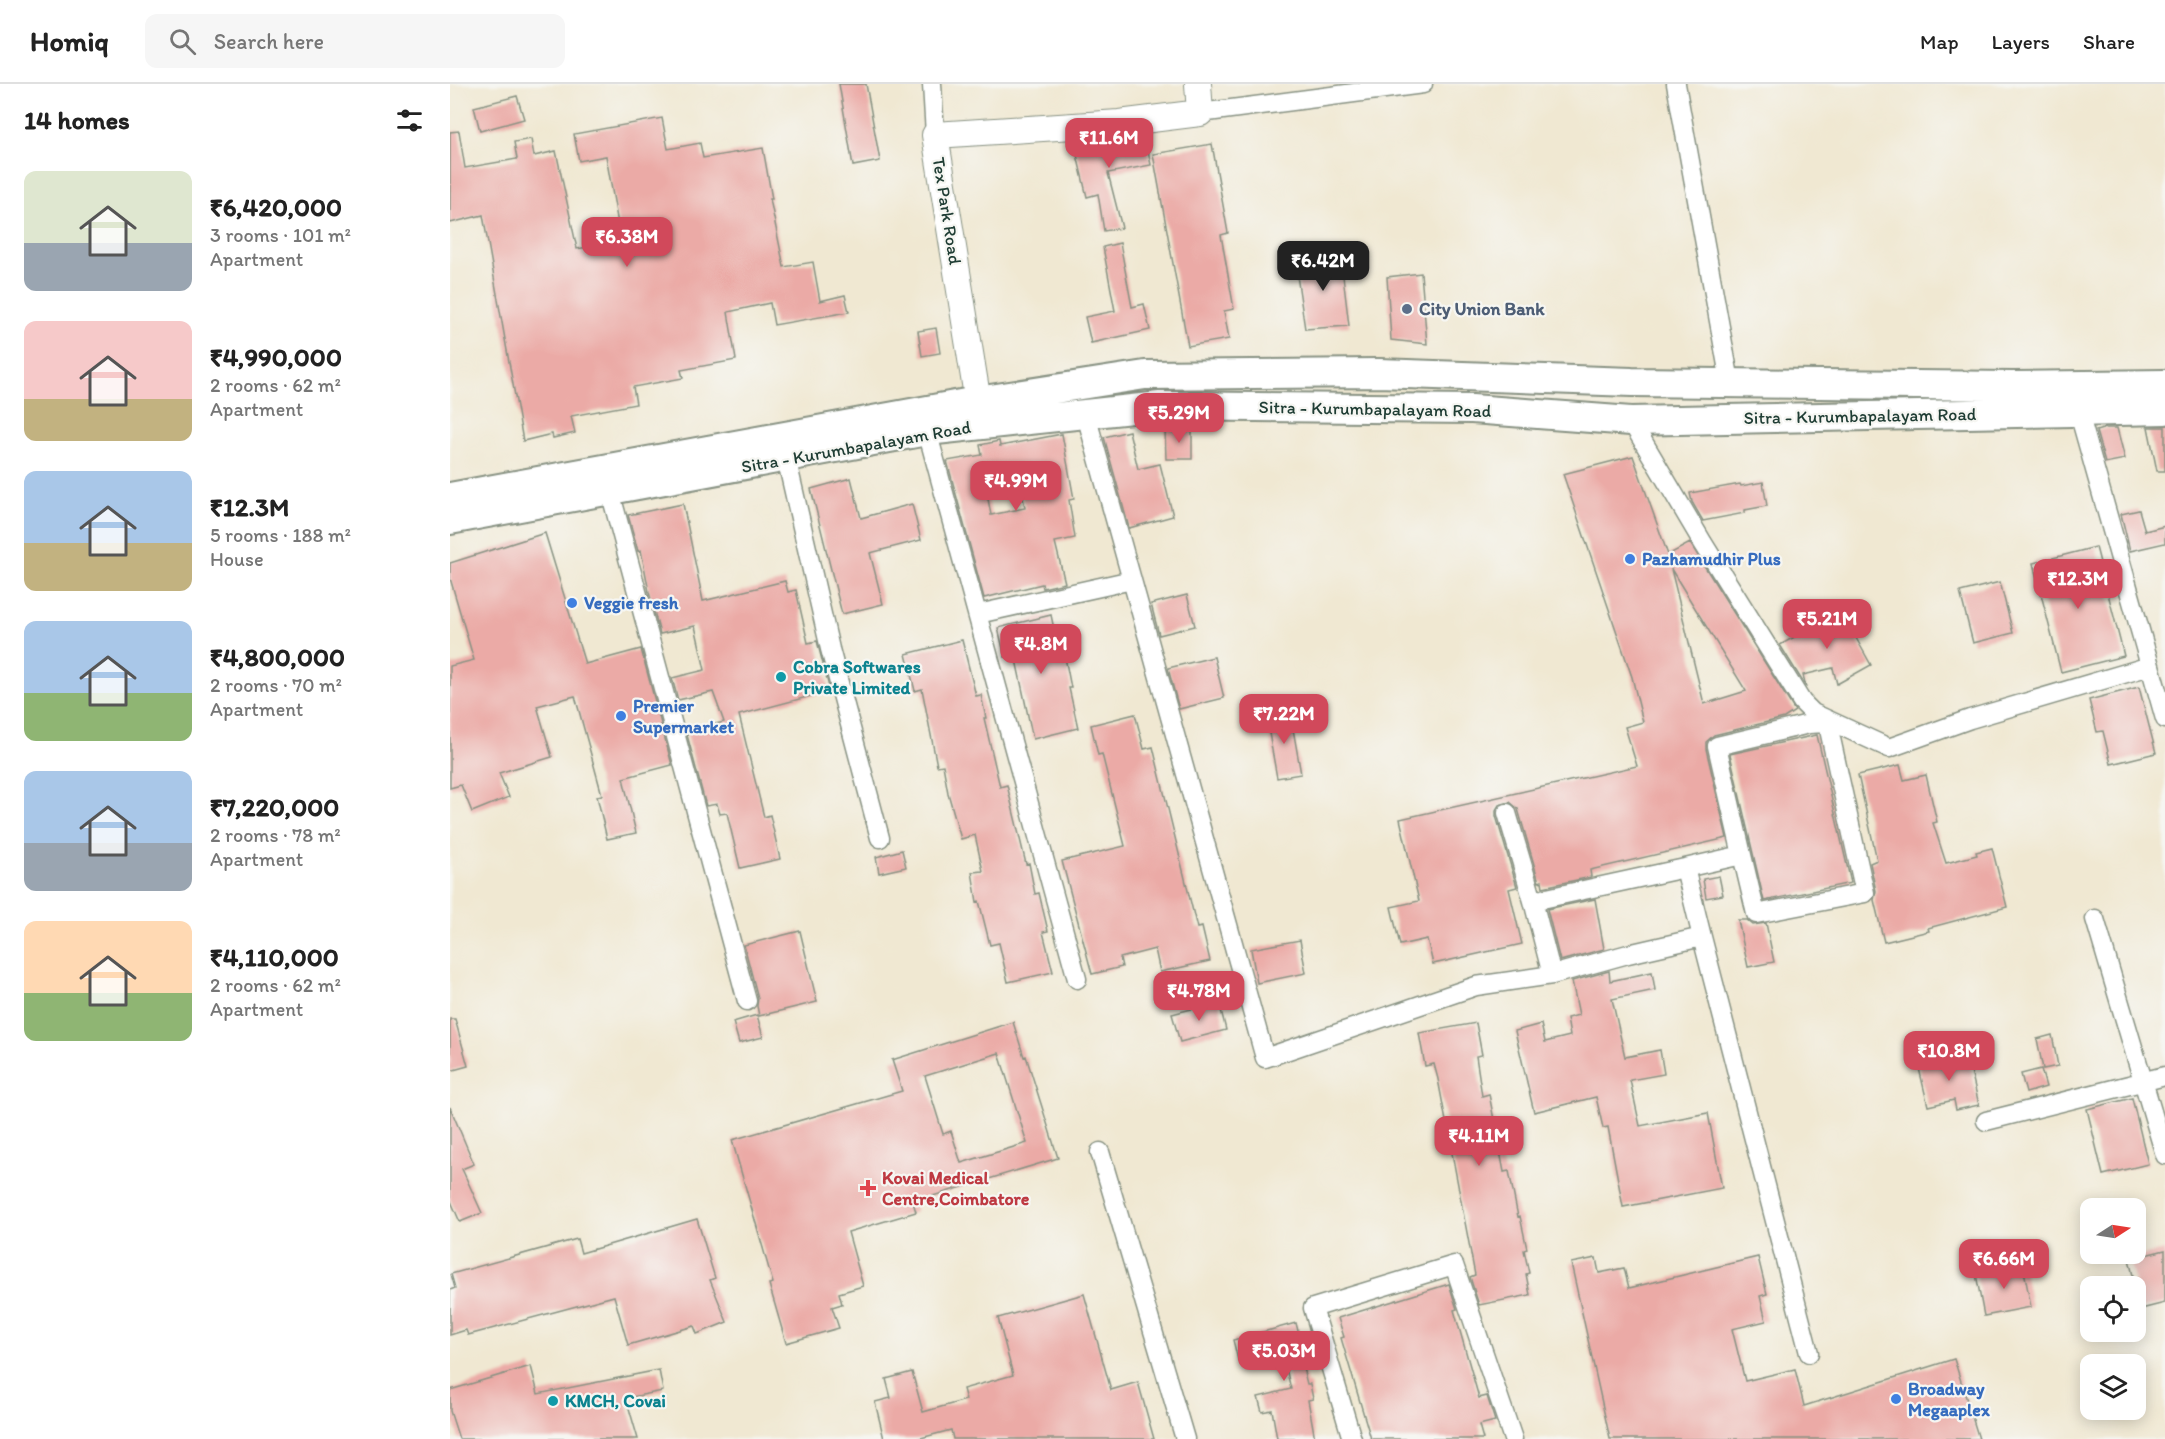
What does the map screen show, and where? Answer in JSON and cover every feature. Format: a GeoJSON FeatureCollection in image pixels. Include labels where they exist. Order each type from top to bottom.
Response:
{"type":"FeatureCollection","features":[{"type":"Feature","properties":{"kind":"main road"},"geometry":{"type":"LineString","coordinates":[[979,413],[1145,375],[1379,373],[1632,382],[2013,386],[2165,384]]}},
{"type":"Feature","properties":{"kind":"main road","name":"Sitra - Kurumbapalayam Road"},"geometry":{"type":"LineString","coordinates":[[450,497],[979,413],[1086,415],[1160,406],[1461,409],[1631,421],[2165,410]]}},
{"type":"Feature","properties":{"kind":"main road","name":"Sitra - Kurumbapalayam Road"},"geometry":{"type":"LineString","coordinates":[[450,520],[927,431],[979,413]]}},
{"type":"Feature","properties":{"kind":"street"},"geometry":{"type":"LineString","coordinates":[[932,84],[935,135]]}},
{"type":"Feature","properties":{"kind":"street"},"geometry":{"type":"LineString","coordinates":[[1198,84],[1200,113],[1422,84]]}},
{"type":"Feature","properties":{"kind":"street"},"geometry":{"type":"LineString","coordinates":[[1676,84],[1730,382]]}},
{"type":"Feature","properties":{"kind":"street","name":"Tex Park Road"},"geometry":{"type":"LineString","coordinates":[[979,413],[935,135],[1119,123],[1200,113]]}},
{"type":"Feature","properties":{"kind":"street"},"geometry":{"type":"LineString","coordinates":[[2079,413],[2165,719]]}},
{"type":"Feature","properties":{"kind":"street"},"geometry":{"type":"LineString","coordinates":[[1086,415],[1264,1058],[1476,986],[1552,975],[1702,937]]}},
{"type":"Feature","properties":{"kind":"street"},"geometry":{"type":"LineString","coordinates":[[1631,421],[1703,543],[1802,702],[1813,712],[1829,720],[1889,748],[1970,719],[2150,666]]}},
{"type":"Feature","properties":{"kind":"street"},"geometry":{"type":"LineString","coordinates":[[927,431],[1077,979]]}},
{"type":"Feature","properties":{"kind":"street"},"geometry":{"type":"LineString","coordinates":[[786,457],[830,649],[880,838]]}},
{"type":"Feature","properties":{"kind":"street"},"geometry":{"type":"LineString","coordinates":[[610,491],[747,1001]]}},
{"type":"Feature","properties":{"kind":"street"},"geometry":{"type":"LineString","coordinates":[[978,614],[1132,580]]}},
{"type":"Feature","properties":{"kind":"street"},"geometry":{"type":"LineString","coordinates":[[1826,723],[1865,892],[1756,914],[1743,855],[1717,746],[1809,724],[1826,723]]}},
{"type":"Feature","properties":{"kind":"street"},"geometry":{"type":"LineString","coordinates":[[1507,813],[1552,975]]}},
{"type":"Feature","properties":{"kind":"street"},"geometry":{"type":"LineString","coordinates":[[1533,901],[1743,855]]}},
{"type":"Feature","properties":{"kind":"street"},"geometry":{"type":"LineString","coordinates":[[1685,868],[1809,1353]]}},
{"type":"Feature","properties":{"kind":"street"},"geometry":{"type":"LineString","coordinates":[[2096,919],[2165,1155]]}},
{"type":"Feature","properties":{"kind":"street"},"geometry":{"type":"LineString","coordinates":[[1986,1121],[2165,1076]]}},
{"type":"Feature","properties":{"kind":"street"},"geometry":{"type":"LineString","coordinates":[[1100,1152],[1185,1439]]}},
{"type":"Feature","properties":{"kind":"street"},"geometry":{"type":"LineString","coordinates":[[1352,1439],[1313,1308],[1454,1265],[1513,1439]]}},
{"type":"Feature","properties":{"kind":"building"},"geometry":{"type":"Polygon","coordinates":[[[839,84],[866,84],[880,161],[853,166],[839,84]]]}},
{"type":"Feature","properties":{"kind":"building"},"geometry":{"type":"Polygon","coordinates":[[[517,96],[524,119],[480,131],[474,107],[517,96]]]}},
{"type":"Feature","properties":{"kind":"building"},"geometry":{"type":"Polygon","coordinates":[[[662,118],[668,149],[700,143],[703,158],[763,148],[772,199],[770,199],[784,267],[813,262],[820,301],[845,295],[849,312],[774,325],[770,303],[728,312],[736,360],[681,370],[683,378],[633,387],[636,404],[571,416],[575,433],[553,438],[552,434],[523,441],[483,215],[450,223],[450,132],[459,131],[465,168],[517,159],[514,142],[531,139],[534,156],[556,151],[577,249],[621,241],[606,156],[579,161],[574,134],[662,118]]]}},
{"type":"Feature","properties":{"kind":"building"},"geometry":{"type":"Polygon","coordinates":[[[1145,135],[1151,165],[1108,173],[1122,228],[1104,231],[1098,194],[1087,197],[1074,142],[1145,135]]]}},
{"type":"Feature","properties":{"kind":"building"},"geometry":{"type":"Polygon","coordinates":[[[1212,144],[1228,233],[1221,235],[1234,309],[1224,311],[1229,339],[1188,346],[1153,154],[1212,144]]]}},
{"type":"Feature","properties":{"kind":"building"},"geometry":{"type":"Polygon","coordinates":[[[1120,243],[1132,307],[1144,304],[1150,330],[1091,343],[1085,317],[1115,311],[1103,247],[1120,243]]]}},
{"type":"Feature","properties":{"kind":"building"},"geometry":{"type":"Polygon","coordinates":[[[1340,251],[1349,326],[1305,329],[1295,262],[1340,251]]]}},
{"type":"Feature","properties":{"kind":"building","name":"City Union Bank"},"geometry":{"type":"Polygon","coordinates":[[[1421,273],[1427,344],[1391,340],[1387,277],[1421,273]]]}},
{"type":"Feature","properties":{"kind":"building"},"geometry":{"type":"Polygon","coordinates":[[[936,328],[940,353],[922,356],[918,331],[936,328]]]}},
{"type":"Feature","properties":{"kind":"building"},"geometry":{"type":"Polygon","coordinates":[[[2148,427],[2165,427],[2165,471],[2157,471],[2148,427]]]}},
{"type":"Feature","properties":{"kind":"building"},"geometry":{"type":"Polygon","coordinates":[[[2117,428],[2125,459],[2105,463],[2096,431],[2117,428]]]}},
{"type":"Feature","properties":{"kind":"building"},"geometry":{"type":"Polygon","coordinates":[[[1165,429],[1192,429],[1192,459],[1166,459],[1165,429]]]}},
{"type":"Feature","properties":{"kind":"building"},"geometry":{"type":"Polygon","coordinates":[[[1129,431],[1138,469],[1160,464],[1173,516],[1129,528],[1104,437],[1129,431]]]}},
{"type":"Feature","properties":{"kind":"building"},"geometry":{"type":"Polygon","coordinates":[[[1062,434],[1074,499],[1069,500],[1075,538],[1055,542],[1065,583],[1043,588],[1042,584],[984,598],[947,461],[982,455],[980,445],[999,441],[1000,446],[1062,434]],[[1017,466],[983,472],[991,515],[1025,508],[1017,466]]]}},
{"type":"Feature","properties":{"kind":"building"},"geometry":{"type":"Polygon","coordinates":[[[1633,456],[1668,555],[1690,543],[1795,711],[1784,718],[1714,735],[1706,742],[1727,838],[1590,870],[1591,877],[1543,887],[1542,881],[1539,882],[1518,809],[1510,802],[1499,805],[1496,816],[1517,887],[1509,889],[1522,944],[1433,964],[1427,939],[1400,945],[1391,907],[1419,901],[1400,819],[1637,766],[1625,727],[1643,722],[1632,677],[1563,474],[1633,456]],[[1671,569],[1704,704],[1746,691],[1671,569]]]}},
{"type":"Feature","properties":{"kind":"building"},"geometry":{"type":"Polygon","coordinates":[[[851,478],[861,518],[912,504],[921,540],[870,553],[883,604],[842,614],[811,489],[851,478]]]}},
{"type":"Feature","properties":{"kind":"building"},"geometry":{"type":"Polygon","coordinates":[[[1763,482],[1767,506],[1703,521],[1692,502],[1690,493],[1740,484],[1741,486],[1763,482]]]}},
{"type":"Feature","properties":{"kind":"building"},"geometry":{"type":"Polygon","coordinates":[[[683,504],[703,601],[785,581],[788,592],[796,590],[808,643],[817,641],[830,691],[739,715],[764,817],[770,815],[780,859],[740,868],[727,813],[720,814],[717,804],[706,806],[686,731],[724,722],[713,692],[678,700],[672,678],[705,670],[695,626],[660,634],[641,550],[638,551],[628,515],[683,504]]]}},
{"type":"Feature","properties":{"kind":"building"},"geometry":{"type":"Polygon","coordinates":[[[2139,510],[2145,531],[2165,526],[2165,543],[2130,551],[2121,514],[2139,510]]]}},
{"type":"Feature","properties":{"kind":"building"},"geometry":{"type":"Polygon","coordinates":[[[545,533],[585,664],[641,649],[672,765],[623,778],[636,833],[607,839],[597,796],[602,795],[575,696],[537,706],[552,757],[499,773],[509,797],[472,812],[461,785],[450,788],[450,666],[474,660],[450,578],[450,563],[545,533]]]}},
{"type":"Feature","properties":{"kind":"building"},"geometry":{"type":"Polygon","coordinates":[[[2096,547],[2124,656],[2061,672],[2033,563],[2096,547]]]}},
{"type":"Feature","properties":{"kind":"building"},"geometry":{"type":"Polygon","coordinates":[[[2000,582],[2013,633],[1973,643],[1960,592],[2000,582]]]}},
{"type":"Feature","properties":{"kind":"building"},"geometry":{"type":"Polygon","coordinates":[[[1187,595],[1195,626],[1159,635],[1151,604],[1187,595]]]}},
{"type":"Feature","properties":{"kind":"building"},"geometry":{"type":"Polygon","coordinates":[[[1841,611],[1871,665],[1837,684],[1833,668],[1803,675],[1806,687],[1780,645],[1841,611]]]}},
{"type":"Feature","properties":{"kind":"building"},"geometry":{"type":"Polygon","coordinates":[[[1051,615],[1058,648],[1063,647],[1078,728],[1033,739],[1015,655],[1005,657],[998,628],[1051,615]]]}},
{"type":"Feature","properties":{"kind":"building"},"geometry":{"type":"Polygon","coordinates":[[[962,640],[976,696],[981,695],[1000,787],[1007,785],[1026,864],[1029,863],[1035,894],[1039,893],[1048,931],[1043,932],[1053,972],[1008,982],[999,943],[990,945],[979,901],[977,902],[972,872],[983,871],[975,835],[961,839],[943,765],[937,766],[922,689],[915,691],[906,654],[962,640]]]}},
{"type":"Feature","properties":{"kind":"building"},"geometry":{"type":"Polygon","coordinates":[[[1214,657],[1224,698],[1179,709],[1168,668],[1214,657]]]}},
{"type":"Feature","properties":{"kind":"building"},"geometry":{"type":"Polygon","coordinates":[[[2139,687],[2156,753],[2111,764],[2103,731],[2097,732],[2089,700],[2139,687]]]}},
{"type":"Feature","properties":{"kind":"building"},"geometry":{"type":"Polygon","coordinates":[[[1290,712],[1301,774],[1277,778],[1266,716],[1290,712]]]}},
{"type":"Feature","properties":{"kind":"building"},"geometry":{"type":"Polygon","coordinates":[[[1135,714],[1144,749],[1153,747],[1197,928],[1202,927],[1210,961],[1160,972],[1155,949],[1120,958],[1122,967],[1092,974],[1062,861],[1125,846],[1102,754],[1098,755],[1091,725],[1135,714]]]}},
{"type":"Feature","properties":{"kind":"building"},"geometry":{"type":"Polygon","coordinates":[[[1817,735],[1851,883],[1764,901],[1730,754],[1817,735]]]}},
{"type":"Feature","properties":{"kind":"building"},"geometry":{"type":"Polygon","coordinates":[[[1900,765],[1904,780],[1926,775],[1937,822],[1933,823],[1946,863],[1977,855],[1976,852],[1992,848],[2007,907],[1884,942],[1874,900],[1876,891],[1870,863],[1877,860],[1858,775],[1900,765]]]}},
{"type":"Feature","properties":{"kind":"building"},"geometry":{"type":"Polygon","coordinates":[[[902,850],[906,867],[879,873],[876,857],[902,850]]]}},
{"type":"Feature","properties":{"kind":"building"},"geometry":{"type":"Polygon","coordinates":[[[1719,876],[1723,895],[1706,898],[1703,879],[1719,876]]]}},
{"type":"Feature","properties":{"kind":"building"},"geometry":{"type":"Polygon","coordinates":[[[1595,899],[1604,949],[1560,961],[1547,909],[1595,899]]]}},
{"type":"Feature","properties":{"kind":"building"},"geometry":{"type":"Polygon","coordinates":[[[1738,920],[1747,920],[1753,925],[1766,923],[1774,962],[1748,967],[1738,920]]]}},
{"type":"Feature","properties":{"kind":"building"},"geometry":{"type":"Polygon","coordinates":[[[800,931],[817,1002],[759,1016],[758,998],[744,945],[800,931]]]}},
{"type":"Feature","properties":{"kind":"building"},"geometry":{"type":"Polygon","coordinates":[[[1300,940],[1306,973],[1257,983],[1251,949],[1300,940]]]}},
{"type":"Feature","properties":{"kind":"building"},"geometry":{"type":"Polygon","coordinates":[[[1609,971],[1610,981],[1652,972],[1655,990],[1612,999],[1625,1057],[1660,1050],[1664,1074],[1630,1080],[1640,1126],[1708,1113],[1722,1188],[1623,1207],[1608,1127],[1603,1128],[1596,1097],[1534,1112],[1515,1031],[1541,1024],[1545,1042],[1570,1036],[1567,1018],[1579,1015],[1572,981],[1609,971]]]}},
{"type":"Feature","properties":{"kind":"building"},"geometry":{"type":"Polygon","coordinates":[[[1219,1002],[1226,1030],[1180,1042],[1172,1014],[1219,1002]]]}},
{"type":"Feature","properties":{"kind":"building"},"geometry":{"type":"Polygon","coordinates":[[[757,1015],[763,1037],[739,1043],[733,1022],[757,1015]]]}},
{"type":"Feature","properties":{"kind":"building"},"geometry":{"type":"Polygon","coordinates":[[[450,1019],[455,1019],[468,1066],[450,1071],[450,1019]]]}},
{"type":"Feature","properties":{"kind":"building"},"geometry":{"type":"Polygon","coordinates":[[[1013,1022],[1058,1158],[913,1202],[916,1212],[848,1232],[863,1286],[839,1293],[842,1304],[832,1307],[839,1328],[786,1343],[769,1284],[773,1283],[732,1140],[902,1091],[892,1060],[1013,1022]],[[999,1053],[925,1076],[943,1134],[951,1131],[961,1163],[1027,1143],[999,1053]]]}},
{"type":"Feature","properties":{"kind":"building"},"geometry":{"type":"Polygon","coordinates":[[[1476,1023],[1482,1055],[1476,1056],[1482,1096],[1489,1094],[1504,1172],[1509,1171],[1518,1217],[1520,1216],[1527,1249],[1524,1250],[1529,1273],[1526,1274],[1530,1295],[1479,1305],[1470,1277],[1475,1275],[1438,1079],[1434,1064],[1425,1066],[1419,1033],[1476,1023]]]}},
{"type":"Feature","properties":{"kind":"building"},"geometry":{"type":"Polygon","coordinates":[[[2052,1035],[2058,1066],[2043,1069],[2037,1039],[2052,1035]]]}},
{"type":"Feature","properties":{"kind":"building"},"geometry":{"type":"Polygon","coordinates":[[[1967,1053],[1979,1105],[1956,1110],[1954,1100],[1928,1106],[1918,1064],[1967,1053]]]}},
{"type":"Feature","properties":{"kind":"building"},"geometry":{"type":"Polygon","coordinates":[[[2041,1069],[2046,1087],[2026,1093],[2021,1074],[2041,1069]]]}},
{"type":"Feature","properties":{"kind":"building"},"geometry":{"type":"Polygon","coordinates":[[[2132,1098],[2148,1164],[2103,1175],[2087,1109],[2132,1098]]]}},
{"type":"Feature","properties":{"kind":"building"},"geometry":{"type":"Polygon","coordinates":[[[450,1107],[474,1164],[462,1169],[482,1213],[460,1222],[450,1199],[450,1107]]]}},
{"type":"Feature","properties":{"kind":"building"},"geometry":{"type":"Polygon","coordinates":[[[697,1219],[715,1278],[710,1280],[727,1322],[697,1334],[694,1326],[628,1345],[614,1296],[468,1335],[466,1330],[450,1335],[450,1290],[455,1288],[451,1274],[577,1239],[581,1253],[697,1219]]]}},
{"type":"Feature","properties":{"kind":"building"},"geometry":{"type":"Polygon","coordinates":[[[2165,1250],[2165,1303],[2146,1308],[2146,1276],[2133,1276],[2130,1264],[2146,1264],[2146,1255],[2165,1250]]]}},
{"type":"Feature","properties":{"kind":"building"},"geometry":{"type":"Polygon","coordinates":[[[1758,1257],[1767,1294],[1760,1296],[1766,1321],[1732,1329],[1745,1381],[1795,1369],[1804,1406],[1954,1359],[1979,1439],[1610,1439],[1571,1263],[1596,1258],[1599,1273],[1624,1268],[1629,1288],[1758,1257]]]}},
{"type":"Feature","properties":{"kind":"building"},"geometry":{"type":"Polygon","coordinates":[[[2023,1265],[2031,1307],[1984,1316],[1976,1274],[2023,1265]]]}},
{"type":"Feature","properties":{"kind":"building"},"geometry":{"type":"Polygon","coordinates":[[[1449,1284],[1479,1398],[1487,1396],[1495,1421],[1479,1425],[1483,1439],[1371,1439],[1341,1338],[1344,1337],[1338,1318],[1449,1284]]]}},
{"type":"Feature","properties":{"kind":"building"},"geometry":{"type":"Polygon","coordinates":[[[1084,1294],[1111,1390],[1138,1382],[1154,1439],[953,1439],[951,1430],[917,1439],[884,1439],[875,1402],[891,1398],[886,1379],[912,1372],[923,1412],[966,1400],[963,1389],[1013,1375],[998,1318],[1084,1294]]]}},
{"type":"Feature","properties":{"kind":"building"},"geometry":{"type":"Polygon","coordinates":[[[1296,1323],[1301,1343],[1297,1344],[1313,1399],[1308,1400],[1315,1439],[1277,1439],[1272,1410],[1262,1412],[1258,1397],[1291,1389],[1281,1348],[1238,1360],[1233,1340],[1296,1323]]]}},
{"type":"Feature","properties":{"kind":"building","name":"KMCH, Covai"},"geometry":{"type":"Polygon","coordinates":[[[531,1366],[538,1394],[659,1370],[663,1391],[626,1398],[638,1439],[459,1439],[450,1411],[450,1390],[531,1366]]]}},
{"type":"Feature","properties":{"kind":"place","name":"City Union Bank"},"geometry":{"type":"Point","coordinates":[1407,309]}},
{"type":"Feature","properties":{"kind":"place","name":"Pazhamudhir Plus"},"geometry":{"type":"Point","coordinates":[1630,559]}},
{"type":"Feature","properties":{"kind":"place","name":"Veggie fresh"},"geometry":{"type":"Point","coordinates":[572,603]}},
{"type":"Feature","properties":{"kind":"place","name":"Cobra Softwares Private Limited"},"geometry":{"type":"Point","coordinates":[781,677]}},
{"type":"Feature","properties":{"kind":"place","name":"Premier Supermarket"},"geometry":{"type":"Point","coordinates":[621,716]}},
{"type":"Feature","properties":{"kind":"place","name":"Kovai Medical Centre,Coimbatore"},"geometry":{"type":"Point","coordinates":[868,1188]}},
{"type":"Feature","properties":{"kind":"place","name":"Broadway Megaaplex"},"geometry":{"type":"Point","coordinates":[1896,1399]}},
{"type":"Feature","properties":{"kind":"place","name":"KMCH, Covai"},"geometry":{"type":"Point","coordinates":[553,1401]}}]}
